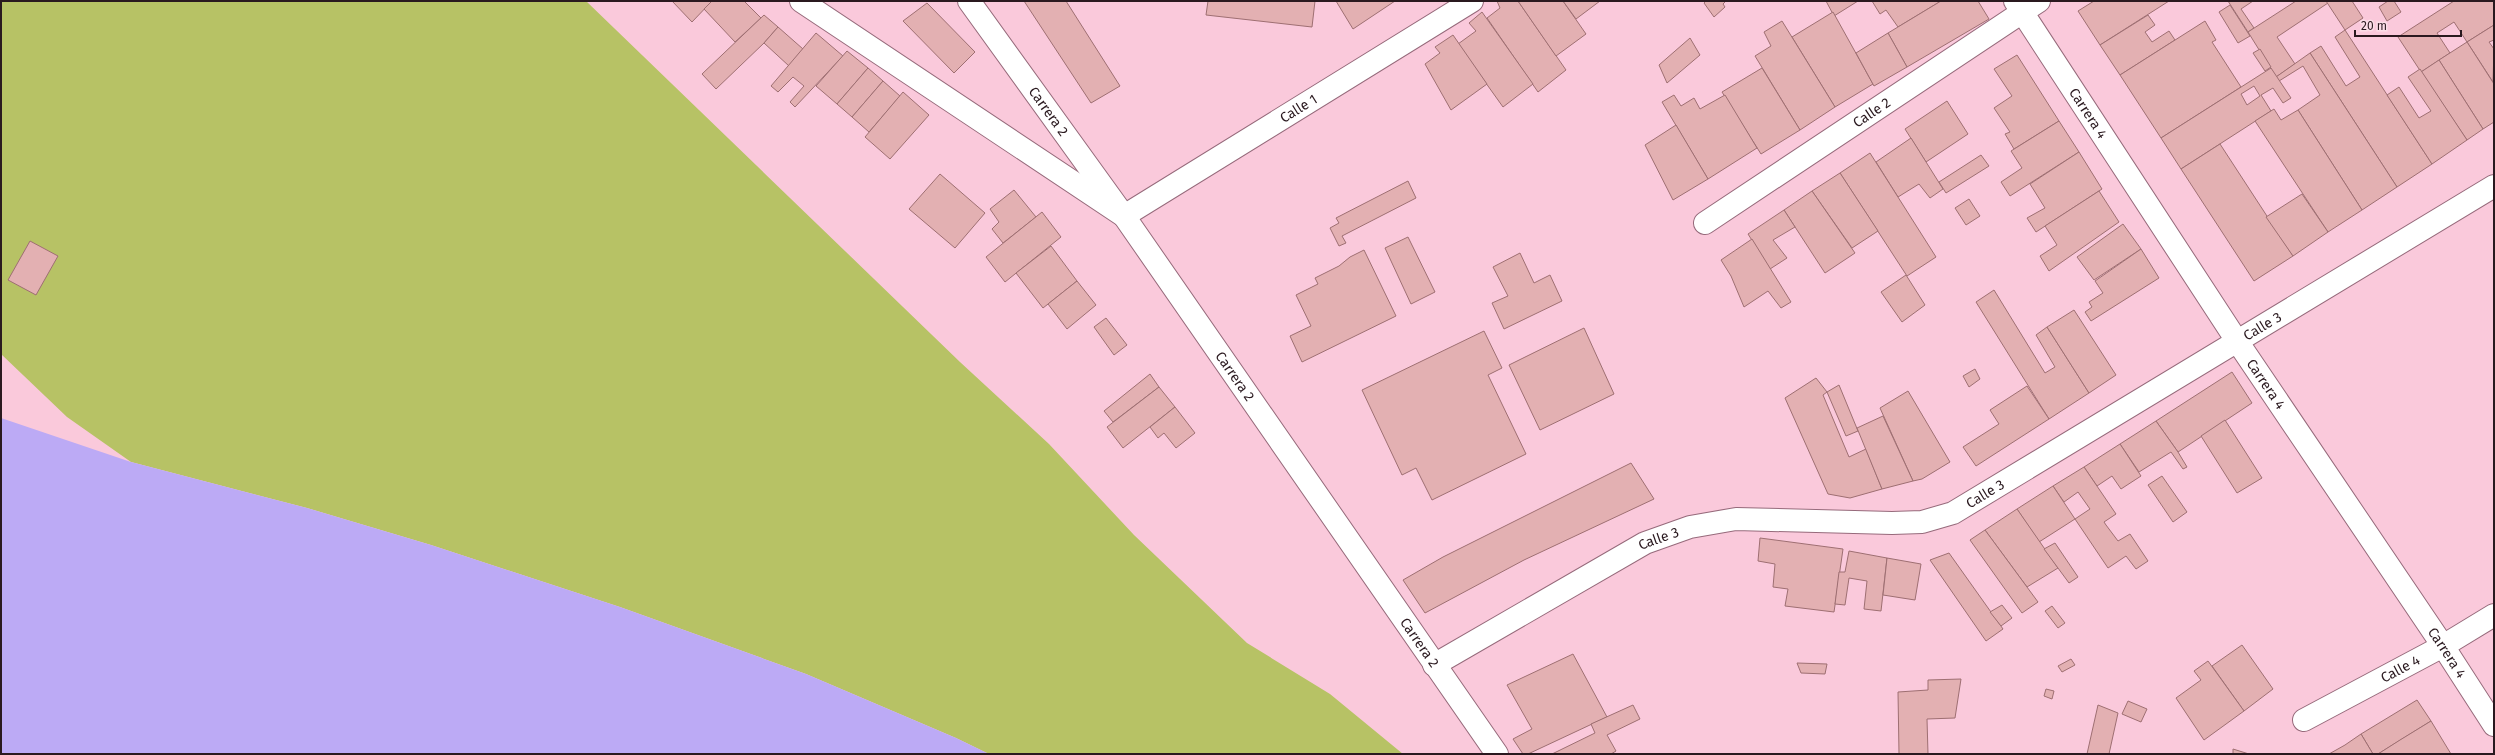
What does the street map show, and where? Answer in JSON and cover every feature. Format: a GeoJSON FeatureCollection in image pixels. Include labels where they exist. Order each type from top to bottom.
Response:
{"type":"FeatureCollection","features":[{"type":"Feature","properties":{"kind":"street"},"geometry":{"type":"LineString","coordinates":[[801,1],[1124,216]]}},
{"type":"Feature","properties":{"kind":"street","name":"Carrera 2"},"geometry":{"type":"LineString","coordinates":[[969,1],[1124,216],[1497,754]]}},
{"type":"Feature","properties":{"kind":"street","name":"Calle 1"},"geometry":{"type":"LineString","coordinates":[[1124,216],[1472,1]]}},
{"type":"Feature","properties":{"kind":"street","name":"Calle 2"},"geometry":{"type":"LineString","coordinates":[[1705,223],[2025,5]]}},
{"type":"Feature","properties":{"kind":"street","name":"Carrera 4"},"geometry":{"type":"LineString","coordinates":[[2025,5],[2237,341],[2443,646],[2494,725]]}},
{"type":"Feature","properties":{"kind":"street","name":"Calle 3"},"geometry":{"type":"LineString","coordinates":[[1434,665],[1645,543],[1690,527],[1736,519],[1892,523],[1922,522],[1953,513],[2494,186]]}},
{"type":"Feature","properties":{"kind":"street","name":"Calle 4"},"geometry":{"type":"LineString","coordinates":[[2304,720],[2443,646],[2494,615]]}},
{"type":"Feature","properties":{"kind":"green space"},"geometry":{"type":"Polygon","coordinates":[[[1,1],[586,1],[960,362],[1049,444],[1134,535],[1247,643],[1330,694],[1403,754],[989,754],[956,738],[806,674],[620,607],[431,545],[307,508],[131,462],[67,417],[1,354],[1,1]]]}},
{"type":"Feature","properties":{"kind":"shaded area"},"geometry":{"type":"Polygon","coordinates":[[[1,418],[131,462],[307,508],[431,545],[620,607],[806,674],[956,738],[989,754],[1,754],[1,418]]]}},
{"type":"Feature","properties":{"kind":"building"},"geometry":{"type":"Polygon","coordinates":[[[672,1],[712,1],[692,22],[672,1]]]}},
{"type":"Feature","properties":{"kind":"building"},"geometry":{"type":"Polygon","coordinates":[[[712,1],[744,1],[761,18],[735,42],[704,9],[712,1]]]}},
{"type":"Feature","properties":{"kind":"building"},"geometry":{"type":"Polygon","coordinates":[[[1024,1],[1066,1],[1120,86],[1091,103],[1024,1]]]}},
{"type":"Feature","properties":{"kind":"building"},"geometry":{"type":"Polygon","coordinates":[[[1208,1],[1315,1],[1312,27],[1206,15],[1208,1]]]}},
{"type":"Feature","properties":{"kind":"building"},"geometry":{"type":"Polygon","coordinates":[[[1336,1],[1395,1],[1353,29],[1336,1]]]}},
{"type":"Feature","properties":{"kind":"building"},"geometry":{"type":"Polygon","coordinates":[[[1497,1],[1518,1],[1566,70],[1538,92],[1487,18],[1500,8],[1497,1]]]}},
{"type":"Feature","properties":{"kind":"building"},"geometry":{"type":"Polygon","coordinates":[[[1518,1],[1563,1],[1586,34],[1556,56],[1518,1]]]}},
{"type":"Feature","properties":{"kind":"building"},"geometry":{"type":"Polygon","coordinates":[[[1563,1],[1600,1],[1576,19],[1563,1]]]}},
{"type":"Feature","properties":{"kind":"building"},"geometry":{"type":"Polygon","coordinates":[[[1706,1],[1726,1],[1723,4],[1725,7],[1714,17],[1704,3],[1706,1]]]}},
{"type":"Feature","properties":{"kind":"building"},"geometry":{"type":"Polygon","coordinates":[[[1826,1],[1858,1],[1834,16],[1826,1]]]}},
{"type":"Feature","properties":{"kind":"building"},"geometry":{"type":"Polygon","coordinates":[[[1872,1],[1941,1],[1898,27],[1886,10],[1880,14],[1872,1]]]}},
{"type":"Feature","properties":{"kind":"building"},"geometry":{"type":"Polygon","coordinates":[[[1941,1],[1978,1],[1989,19],[1907,67],[1888,33],[1941,1]]]}},
{"type":"Feature","properties":{"kind":"building"},"geometry":{"type":"Polygon","coordinates":[[[2094,1],[2169,1],[2100,45],[2078,11],[2094,1]]]}},
{"type":"Feature","properties":{"kind":"building"},"geometry":{"type":"Polygon","coordinates":[[[2228,1],[2253,1],[2241,9],[2254,28],[2248,32],[2228,1]]]}},
{"type":"Feature","properties":{"kind":"building"},"geometry":{"type":"Polygon","coordinates":[[[2296,1],[2326,1],[2328,3],[2277,37],[2295,64],[2276,77],[2248,32],[2296,1]]]}},
{"type":"Feature","properties":{"kind":"building"},"geometry":{"type":"Polygon","coordinates":[[[2326,1],[2352,1],[2363,18],[2345,30],[2326,1]]]}},
{"type":"Feature","properties":{"kind":"building"},"geometry":{"type":"Polygon","coordinates":[[[2388,1],[2394,1],[2401,12],[2387,21],[2379,7],[2388,1]]]}},
{"type":"Feature","properties":{"kind":"building"},"geometry":{"type":"Polygon","coordinates":[[[2454,1],[2494,1],[2494,25],[2467,42],[2454,22],[2437,33],[2450,53],[2421,72],[2398,37],[2454,1]]]}},
{"type":"Feature","properties":{"kind":"building"},"geometry":{"type":"Polygon","coordinates":[[[927,3],[975,52],[954,73],[903,21],[927,3]]]}},
{"type":"Feature","properties":{"kind":"building"},"geometry":{"type":"Polygon","coordinates":[[[2230,5],[2250,36],[2238,43],[2219,12],[2230,5]]]}},
{"type":"Feature","properties":{"kind":"building"},"geometry":{"type":"Polygon","coordinates":[[[1482,12],[1533,84],[1503,107],[1458,44],[1476,31],[1469,23],[1482,12]]]}},
{"type":"Feature","properties":{"kind":"building"},"geometry":{"type":"Polygon","coordinates":[[[1833,12],[1873,84],[1835,107],[1792,37],[1833,12]]]}},
{"type":"Feature","properties":{"kind":"building"},"geometry":{"type":"Polygon","coordinates":[[[764,15],[778,27],[764,43],[716,89],[702,74],[764,15]]]}},
{"type":"Feature","properties":{"kind":"building"},"geometry":{"type":"Polygon","coordinates":[[[2148,15],[2155,25],[2145,32],[2152,42],[2169,31],[2175,40],[2120,75],[2100,45],[2148,15]]]}},
{"type":"Feature","properties":{"kind":"building"},"geometry":{"type":"Polygon","coordinates":[[[1782,21],[1835,107],[1800,130],[1755,56],[1771,46],[1764,32],[1782,21]]]}},
{"type":"Feature","properties":{"kind":"building"},"geometry":{"type":"Polygon","coordinates":[[[2205,21],[2216,40],[2212,42],[2241,87],[2161,138],[2120,75],[2205,21]]]}},
{"type":"Feature","properties":{"kind":"building"},"geometry":{"type":"Polygon","coordinates":[[[2494,25],[2494,40],[2489,42],[2494,49],[2493,82],[2467,42],[2494,25]]]}},
{"type":"Feature","properties":{"kind":"building"},"geometry":{"type":"Polygon","coordinates":[[[778,27],[803,49],[789,66],[764,43],[778,27]]]}},
{"type":"Feature","properties":{"kind":"building"},"geometry":{"type":"Polygon","coordinates":[[[2345,30],[2432,164],[2397,187],[2310,53],[2321,46],[2346,86],[2360,77],[2335,37],[2345,30]]]}},
{"type":"Feature","properties":{"kind":"building"},"geometry":{"type":"Polygon","coordinates":[[[816,33],[843,56],[795,107],[790,102],[804,86],[793,77],[778,92],[771,86],[816,33]]]}},
{"type":"Feature","properties":{"kind":"building"},"geometry":{"type":"Polygon","coordinates":[[[1888,33],[1907,67],[1874,86],[1856,53],[1888,33]]]}},
{"type":"Feature","properties":{"kind":"building"},"geometry":{"type":"Polygon","coordinates":[[[1453,35],[1487,84],[1451,110],[1425,64],[1440,53],[1435,47],[1453,35]]]}},
{"type":"Feature","properties":{"kind":"building"},"geometry":{"type":"Polygon","coordinates":[[[1690,38],[1700,55],[1667,83],[1659,65],[1690,38]]]}},
{"type":"Feature","properties":{"kind":"building"},"geometry":{"type":"Polygon","coordinates":[[[2467,42],[2494,84],[2494,122],[2483,129],[2439,60],[2467,42]]]}},
{"type":"Feature","properties":{"kind":"building"},"geometry":{"type":"Polygon","coordinates":[[[2260,49],[2271,67],[2265,71],[2253,53],[2260,49]]]}},
{"type":"Feature","properties":{"kind":"building"},"geometry":{"type":"Polygon","coordinates":[[[847,51],[868,68],[837,104],[816,86],[847,51]]]}},
{"type":"Feature","properties":{"kind":"building"},"geometry":{"type":"Polygon","coordinates":[[[2310,53],[2397,187],[2362,210],[2298,110],[2320,95],[2303,66],[2279,81],[2276,77],[2310,53]]]}},
{"type":"Feature","properties":{"kind":"building"},"geometry":{"type":"Polygon","coordinates":[[[2017,55],[2059,121],[2014,149],[2005,134],[2010,132],[1994,108],[2012,96],[1994,69],[2017,55]]]}},
{"type":"Feature","properties":{"kind":"building"},"geometry":{"type":"Polygon","coordinates":[[[2439,60],[2483,129],[2467,140],[2421,72],[2439,60]]]}},
{"type":"Feature","properties":{"kind":"building"},"geometry":{"type":"Polygon","coordinates":[[[868,68],[883,81],[852,117],[837,104],[868,68]]]}},
{"type":"Feature","properties":{"kind":"building"},"geometry":{"type":"Polygon","coordinates":[[[1762,68],[1800,130],[1761,154],[1722,92],[1762,68]]]}},
{"type":"Feature","properties":{"kind":"building"},"geometry":{"type":"Polygon","coordinates":[[[2271,68],[2291,98],[2283,103],[2273,88],[2261,95],[2271,111],[2181,169],[2161,138],[2271,68]],[[2254,86],[2241,94],[2247,105],[2260,96],[2254,86]]]}},
{"type":"Feature","properties":{"kind":"building"},"geometry":{"type":"Polygon","coordinates":[[[2420,69],[2467,140],[2432,164],[2387,95],[2399,87],[2419,118],[2431,111],[2408,77],[2420,69]]]}},
{"type":"Feature","properties":{"kind":"building"},"geometry":{"type":"Polygon","coordinates":[[[883,81],[900,96],[869,132],[852,117],[883,81]]]}},
{"type":"Feature","properties":{"kind":"building"},"geometry":{"type":"Polygon","coordinates":[[[903,92],[929,115],[890,159],[865,137],[903,92]]]}},
{"type":"Feature","properties":{"kind":"building"},"geometry":{"type":"Polygon","coordinates":[[[1674,95],[1681,106],[1694,98],[1700,109],[1725,95],[1757,148],[1708,179],[1662,102],[1674,95]]]}},
{"type":"Feature","properties":{"kind":"building"},"geometry":{"type":"Polygon","coordinates":[[[1947,101],[1968,134],[1926,162],[1905,129],[1947,101]]]}},
{"type":"Feature","properties":{"kind":"building"},"geometry":{"type":"Polygon","coordinates":[[[2274,109],[2281,120],[2298,110],[2362,210],[2328,232],[2255,121],[2274,109]]]}},
{"type":"Feature","properties":{"kind":"building"},"geometry":{"type":"Polygon","coordinates":[[[2059,121],[2079,152],[2010,196],[2001,182],[2022,168],[2011,151],[2059,121]]]}},
{"type":"Feature","properties":{"kind":"building"},"geometry":{"type":"Polygon","coordinates":[[[1676,125],[1708,179],[1673,200],[1645,145],[1676,125]]]}},
{"type":"Feature","properties":{"kind":"building"},"geometry":{"type":"Polygon","coordinates":[[[1911,138],[1943,189],[1930,198],[1919,184],[1898,197],[1876,162],[1911,138]]]}},
{"type":"Feature","properties":{"kind":"building"},"geometry":{"type":"Polygon","coordinates":[[[2220,144],[2293,256],[2254,281],[2181,169],[2220,144]]]}},
{"type":"Feature","properties":{"kind":"building"},"geometry":{"type":"Polygon","coordinates":[[[2079,152],[2102,189],[2036,232],[2027,218],[2045,208],[2030,184],[2079,152]]]}},
{"type":"Feature","properties":{"kind":"building"},"geometry":{"type":"Polygon","coordinates":[[[1870,153],[1936,257],[1907,276],[1840,173],[1870,153]]]}},
{"type":"Feature","properties":{"kind":"building"},"geometry":{"type":"Polygon","coordinates":[[[1981,155],[1989,166],[1946,193],[1939,182],[1981,155]]]}},
{"type":"Feature","properties":{"kind":"building"},"geometry":{"type":"Polygon","coordinates":[[[1840,173],[1878,231],[1852,248],[1812,191],[1840,173]]]}},
{"type":"Feature","properties":{"kind":"building"},"geometry":{"type":"Polygon","coordinates":[[[940,174],[985,213],[955,248],[909,209],[940,174]]]}},
{"type":"Feature","properties":{"kind":"building"},"geometry":{"type":"Polygon","coordinates":[[[1408,181],[1416,198],[1342,236],[1346,243],[1339,246],[1330,228],[1339,223],[1336,218],[1408,181]]]}},
{"type":"Feature","properties":{"kind":"building"},"geometry":{"type":"Polygon","coordinates":[[[1014,190],[1036,217],[1003,243],[992,229],[999,222],[990,209],[1014,190]]]}},
{"type":"Feature","properties":{"kind":"building"},"geometry":{"type":"Polygon","coordinates":[[[1812,191],[1855,253],[1825,273],[1784,210],[1812,191]]]}},
{"type":"Feature","properties":{"kind":"building"},"geometry":{"type":"Polygon","coordinates":[[[2099,191],[2119,222],[2049,271],[2040,256],[2057,245],[2045,226],[2099,191]]]}},
{"type":"Feature","properties":{"kind":"building"},"geometry":{"type":"Polygon","coordinates":[[[2302,194],[2328,232],[2293,256],[2266,217],[2302,194]]]}},
{"type":"Feature","properties":{"kind":"building"},"geometry":{"type":"Polygon","coordinates":[[[1969,199],[1980,216],[1966,225],[1955,208],[1969,199]]]}},
{"type":"Feature","properties":{"kind":"building"},"geometry":{"type":"Polygon","coordinates":[[[1784,210],[1795,227],[1773,240],[1787,258],[1770,269],[1748,234],[1784,210]]]}},
{"type":"Feature","properties":{"kind":"building"},"geometry":{"type":"Polygon","coordinates":[[[1042,212],[1061,237],[1005,282],[986,257],[1042,212]]]}},
{"type":"Feature","properties":{"kind":"building"},"geometry":{"type":"Polygon","coordinates":[[[2123,224],[2141,249],[2094,280],[2077,257],[2123,224]]]}},
{"type":"Feature","properties":{"kind":"building"},"geometry":{"type":"Polygon","coordinates":[[[1408,237],[1435,292],[1411,304],[1385,248],[1408,237]]]}},
{"type":"Feature","properties":{"kind":"building"},"geometry":{"type":"Polygon","coordinates":[[[1752,239],[1791,302],[1781,308],[1768,291],[1744,307],[1731,276],[1721,260],[1752,239]]]}},
{"type":"Feature","properties":{"kind":"building"},"geometry":{"type":"Polygon","coordinates":[[[30,241],[58,256],[36,295],[8,280],[30,241]]]}},
{"type":"Feature","properties":{"kind":"building"},"geometry":{"type":"Polygon","coordinates":[[[1051,246],[1077,281],[1043,308],[1016,273],[1051,246]]]}},
{"type":"Feature","properties":{"kind":"building"},"geometry":{"type":"Polygon","coordinates":[[[2141,249],[2159,278],[2091,321],[2085,312],[2092,307],[2089,302],[2103,293],[2095,281],[2141,249]]]}},
{"type":"Feature","properties":{"kind":"building"},"geometry":{"type":"Polygon","coordinates":[[[1364,250],[1396,316],[1302,362],[1290,336],[1311,326],[1296,295],[1318,284],[1315,278],[1339,266],[1350,257],[1364,250]]]}},
{"type":"Feature","properties":{"kind":"building"},"geometry":{"type":"Polygon","coordinates":[[[1520,253],[1534,283],[1550,275],[1562,301],[1504,329],[1492,303],[1508,296],[1493,267],[1520,253]]]}},
{"type":"Feature","properties":{"kind":"building"},"geometry":{"type":"Polygon","coordinates":[[[1906,275],[1925,305],[1902,322],[1881,292],[1906,275]]]}},
{"type":"Feature","properties":{"kind":"building"},"geometry":{"type":"Polygon","coordinates":[[[1077,281],[1096,305],[1067,329],[1048,304],[1077,281]]]}},
{"type":"Feature","properties":{"kind":"building"},"geometry":{"type":"Polygon","coordinates":[[[1994,290],[2045,373],[2055,367],[2036,335],[2047,327],[2089,393],[2049,419],[1976,302],[1994,290]]]}},
{"type":"Feature","properties":{"kind":"building"},"geometry":{"type":"Polygon","coordinates":[[[2074,310],[2116,375],[2089,393],[2047,327],[2074,310]]]}},
{"type":"Feature","properties":{"kind":"building"},"geometry":{"type":"Polygon","coordinates":[[[1106,318],[1127,345],[1114,355],[1094,327],[1106,318]]]}},
{"type":"Feature","properties":{"kind":"building"},"geometry":{"type":"Polygon","coordinates":[[[1584,328],[1614,394],[1540,430],[1509,365],[1584,328]]]}},
{"type":"Feature","properties":{"kind":"building"},"geometry":{"type":"Polygon","coordinates":[[[1484,331],[1502,368],[1488,375],[1526,454],[1432,500],[1416,468],[1402,475],[1362,390],[1484,331]]]}},
{"type":"Feature","properties":{"kind":"building"},"geometry":{"type":"Polygon","coordinates":[[[1975,369],[1980,379],[1969,387],[1963,376],[1975,369]]]}},
{"type":"Feature","properties":{"kind":"building"},"geometry":{"type":"Polygon","coordinates":[[[2232,372],[2252,403],[2178,452],[2156,421],[2232,372]]]}},
{"type":"Feature","properties":{"kind":"building"},"geometry":{"type":"Polygon","coordinates":[[[1150,374],[1159,387],[1113,422],[1104,411],[1150,374]]]}},
{"type":"Feature","properties":{"kind":"building"},"geometry":{"type":"Polygon","coordinates":[[[1816,378],[1827,392],[1823,395],[1849,457],[1866,449],[1882,489],[1850,498],[1828,494],[1785,398],[1816,378]]]}},
{"type":"Feature","properties":{"kind":"building"},"geometry":{"type":"Polygon","coordinates":[[[1839,385],[1858,431],[1846,436],[1827,392],[1839,385]]]}},
{"type":"Feature","properties":{"kind":"building"},"geometry":{"type":"Polygon","coordinates":[[[2027,386],[2049,419],[1976,466],[1963,447],[1999,424],[1990,410],[2027,386]]]}},
{"type":"Feature","properties":{"kind":"building"},"geometry":{"type":"Polygon","coordinates":[[[1159,387],[1175,407],[1123,448],[1107,427],[1159,387]]]}},
{"type":"Feature","properties":{"kind":"building"},"geometry":{"type":"Polygon","coordinates":[[[1908,391],[1950,462],[1922,479],[1913,481],[1880,408],[1908,391]]]}},
{"type":"Feature","properties":{"kind":"building"},"geometry":{"type":"Polygon","coordinates":[[[1175,407],[1195,433],[1176,448],[1164,433],[1158,438],[1150,427],[1175,407]]]}},
{"type":"Feature","properties":{"kind":"building"},"geometry":{"type":"Polygon","coordinates":[[[1883,416],[1913,481],[1882,489],[1857,428],[1883,416]]]}},
{"type":"Feature","properties":{"kind":"building"},"geometry":{"type":"Polygon","coordinates":[[[2225,420],[2262,478],[2237,493],[2201,436],[2225,420]]]}},
{"type":"Feature","properties":{"kind":"building"},"geometry":{"type":"Polygon","coordinates":[[[2156,421],[2187,467],[2183,469],[2171,452],[2139,472],[2120,444],[2156,421]]]}},
{"type":"Feature","properties":{"kind":"building"},"geometry":{"type":"Polygon","coordinates":[[[2120,444],[2141,476],[2121,489],[2112,476],[2097,486],[2084,467],[2120,444]]]}},
{"type":"Feature","properties":{"kind":"building"},"geometry":{"type":"Polygon","coordinates":[[[1631,463],[1654,499],[1524,560],[1425,613],[1403,580],[1443,557],[1631,463]]]}},
{"type":"Feature","properties":{"kind":"building"},"geometry":{"type":"Polygon","coordinates":[[[2084,467],[2116,514],[2104,522],[2106,525],[2118,541],[2130,534],[2148,561],[2136,569],[2126,556],[2108,568],[2075,519],[2090,509],[2078,492],[2064,502],[2053,486],[2084,467]]]}},
{"type":"Feature","properties":{"kind":"building"},"geometry":{"type":"Polygon","coordinates":[[[2162,476],[2187,512],[2173,522],[2148,485],[2162,476]]]}},
{"type":"Feature","properties":{"kind":"building"},"geometry":{"type":"Polygon","coordinates":[[[2053,486],[2075,519],[2039,542],[2017,509],[2053,486]]]}},
{"type":"Feature","properties":{"kind":"building"},"geometry":{"type":"Polygon","coordinates":[[[2017,509],[2058,568],[2027,587],[1985,530],[2017,509]]]}},
{"type":"Feature","properties":{"kind":"building"},"geometry":{"type":"Polygon","coordinates":[[[1985,530],[2038,602],[2022,613],[1970,540],[1985,530]]]}},
{"type":"Feature","properties":{"kind":"building"},"geometry":{"type":"Polygon","coordinates":[[[1760,538],[1843,549],[1834,612],[1785,606],[1788,589],[1773,587],[1775,564],[1758,561],[1760,538]]]}},
{"type":"Feature","properties":{"kind":"building"},"geometry":{"type":"Polygon","coordinates":[[[2055,543],[2078,577],[2069,583],[2044,549],[2055,543]]]}},
{"type":"Feature","properties":{"kind":"building"},"geometry":{"type":"Polygon","coordinates":[[[1849,551],[1887,558],[1881,611],[1864,609],[1867,581],[1849,578],[1845,605],[1835,604],[1839,572],[1845,572],[1849,551]]]}},
{"type":"Feature","properties":{"kind":"building"},"geometry":{"type":"Polygon","coordinates":[[[1949,553],[2003,629],[1986,641],[1930,560],[1949,553]]]}},
{"type":"Feature","properties":{"kind":"building"},"geometry":{"type":"Polygon","coordinates":[[[1887,558],[1921,564],[1915,600],[1883,595],[1887,558]]]}},
{"type":"Feature","properties":{"kind":"building"},"geometry":{"type":"Polygon","coordinates":[[[2002,605],[2012,618],[2001,626],[1990,612],[2002,605]]]}},
{"type":"Feature","properties":{"kind":"building"},"geometry":{"type":"Polygon","coordinates":[[[2052,606],[2065,623],[2058,628],[2045,611],[2052,606]]]}},
{"type":"Feature","properties":{"kind":"building"},"geometry":{"type":"Polygon","coordinates":[[[2242,645],[2273,689],[2244,711],[2212,666],[2242,645]]]}},
{"type":"Feature","properties":{"kind":"building"},"geometry":{"type":"Polygon","coordinates":[[[1573,654],[1607,717],[1528,754],[1523,754],[1513,739],[1532,729],[1507,685],[1573,654]]]}},
{"type":"Feature","properties":{"kind":"building"},"geometry":{"type":"Polygon","coordinates":[[[2071,659],[2075,665],[2062,672],[2058,666],[2071,659]]]}},
{"type":"Feature","properties":{"kind":"building"},"geometry":{"type":"Polygon","coordinates":[[[2208,661],[2244,711],[2204,740],[2176,698],[2201,680],[2194,671],[2208,661]]]}},
{"type":"Feature","properties":{"kind":"building"},"geometry":{"type":"Polygon","coordinates":[[[1797,663],[1827,664],[1825,674],[1801,673],[1797,663]]]}},
{"type":"Feature","properties":{"kind":"building"},"geometry":{"type":"Polygon","coordinates":[[[1961,679],[1955,718],[1927,719],[1928,754],[1899,754],[1898,692],[1928,690],[1928,680],[1961,679]]]}},
{"type":"Feature","properties":{"kind":"building"},"geometry":{"type":"Polygon","coordinates":[[[2046,689],[2054,691],[2052,699],[2044,696],[2046,689]]]}},
{"type":"Feature","properties":{"kind":"building"},"geometry":{"type":"Polygon","coordinates":[[[2417,700],[2431,721],[2378,754],[2373,754],[2361,734],[2417,700]]]}},
{"type":"Feature","properties":{"kind":"building"},"geometry":{"type":"Polygon","coordinates":[[[2128,701],[2147,709],[2141,722],[2122,714],[2128,701]]]}},
{"type":"Feature","properties":{"kind":"building"},"geometry":{"type":"Polygon","coordinates":[[[1633,705],[1640,719],[1607,735],[1616,751],[1611,754],[1552,754],[1595,733],[1591,724],[1633,705]]]}},
{"type":"Feature","properties":{"kind":"building"},"geometry":{"type":"Polygon","coordinates":[[[2098,705],[2118,713],[2109,754],[2087,754],[2098,705]]]}},
{"type":"Feature","properties":{"kind":"building"},"geometry":{"type":"Polygon","coordinates":[[[2431,721],[2451,754],[2378,754],[2400,740],[2431,721]]]}},
{"type":"Feature","properties":{"kind":"building"},"geometry":{"type":"Polygon","coordinates":[[[2361,734],[2373,754],[2329,754],[2345,745],[2361,734]]]}},
{"type":"Feature","properties":{"kind":"building"},"geometry":{"type":"Polygon","coordinates":[[[2233,749],[2249,754],[2233,754],[2233,749]]]}}]}
